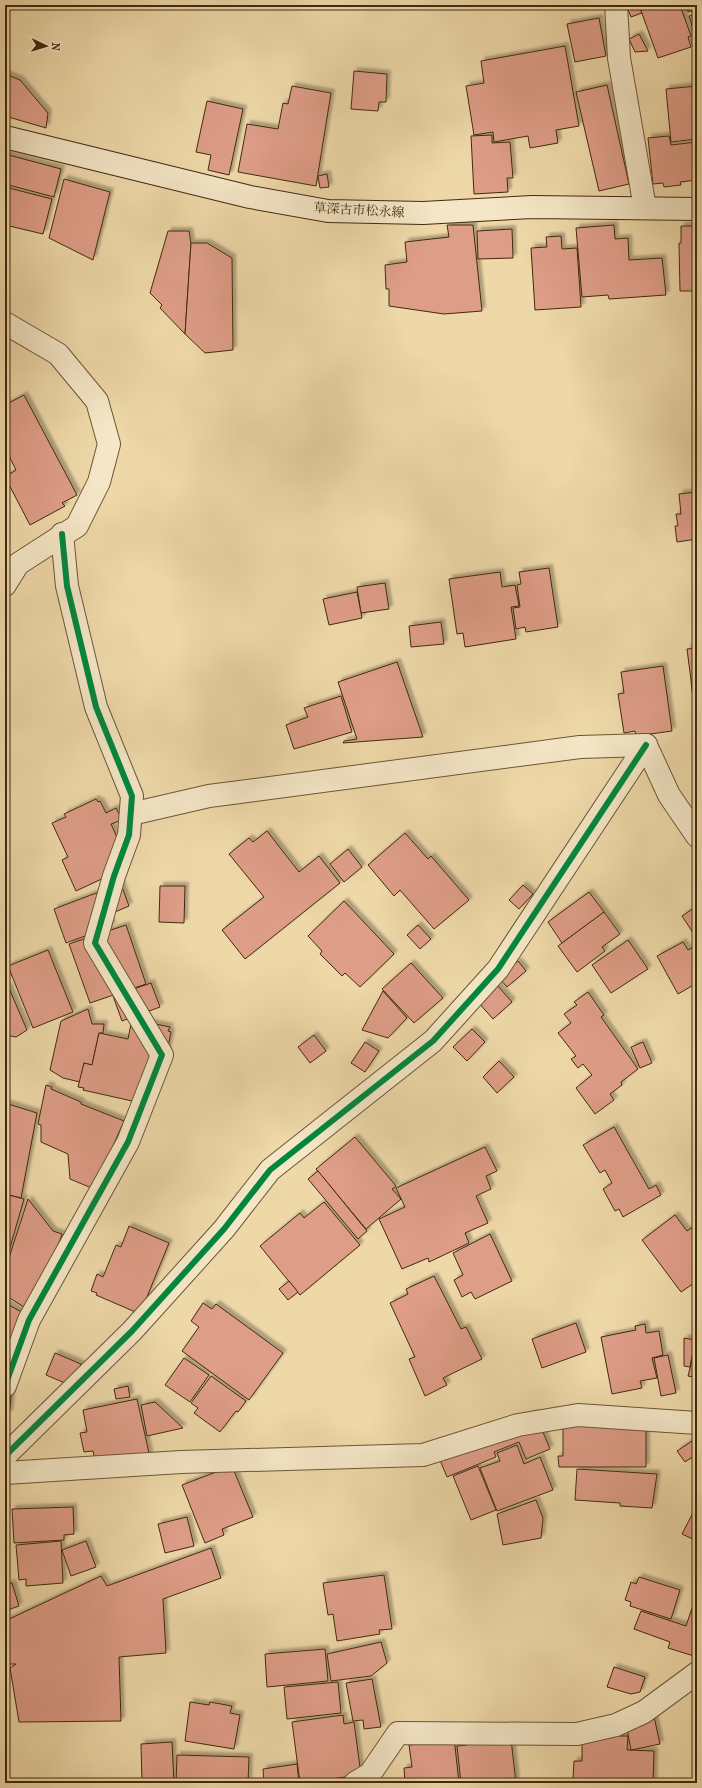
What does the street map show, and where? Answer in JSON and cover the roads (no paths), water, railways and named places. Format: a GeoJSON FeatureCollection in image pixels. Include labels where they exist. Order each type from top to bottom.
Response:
{"type":"FeatureCollection","features":[{"type":"Feature","properties":{"kind":"street"},"geometry":{"type":"LineString","coordinates":[[616,5],[619,58],[645,208]]}},
{"type":"Feature","properties":{"kind":"street","name":"草深古市松永線"},"geometry":{"type":"LineString","coordinates":[[5,136],[250,197],[328,211],[423,213],[532,207],[697,209]]}},
{"type":"Feature","properties":{"kind":"street"},"geometry":{"type":"LineString","coordinates":[[5,323],[58,354],[97,401],[109,444],[99,482],[77,526],[62,534],[18,564],[5,585]]}},
{"type":"Feature","properties":{"kind":"street"},"geometry":{"type":"LineString","coordinates":[[5,1386],[29,1320],[128,1142],[162,1054],[95,943],[114,876],[129,835],[132,796],[96,707],[67,586],[62,534]]}},
{"type":"Feature","properties":{"kind":"street"},"geometry":{"type":"LineString","coordinates":[[131,814],[217,795],[580,747],[646,746]]}},
{"type":"Feature","properties":{"kind":"street"},"geometry":{"type":"LineString","coordinates":[[646,746],[669,795],[697,836]]}},
{"type":"Feature","properties":{"kind":"street"},"geometry":{"type":"LineString","coordinates":[[5,1456],[132,1331],[224,1229],[270,1170],[438,1036],[498,969],[646,746]]}},
{"type":"Feature","properties":{"kind":"street"},"geometry":{"type":"LineString","coordinates":[[5,1473],[181,1462],[423,1455],[518,1425],[578,1415],[697,1423]]}},
{"type":"Feature","properties":{"kind":"street"},"geometry":{"type":"LineString","coordinates":[[355,1783],[370,1774],[398,1733],[577,1734],[616,1725],[644,1712],[697,1673]]}}]}
